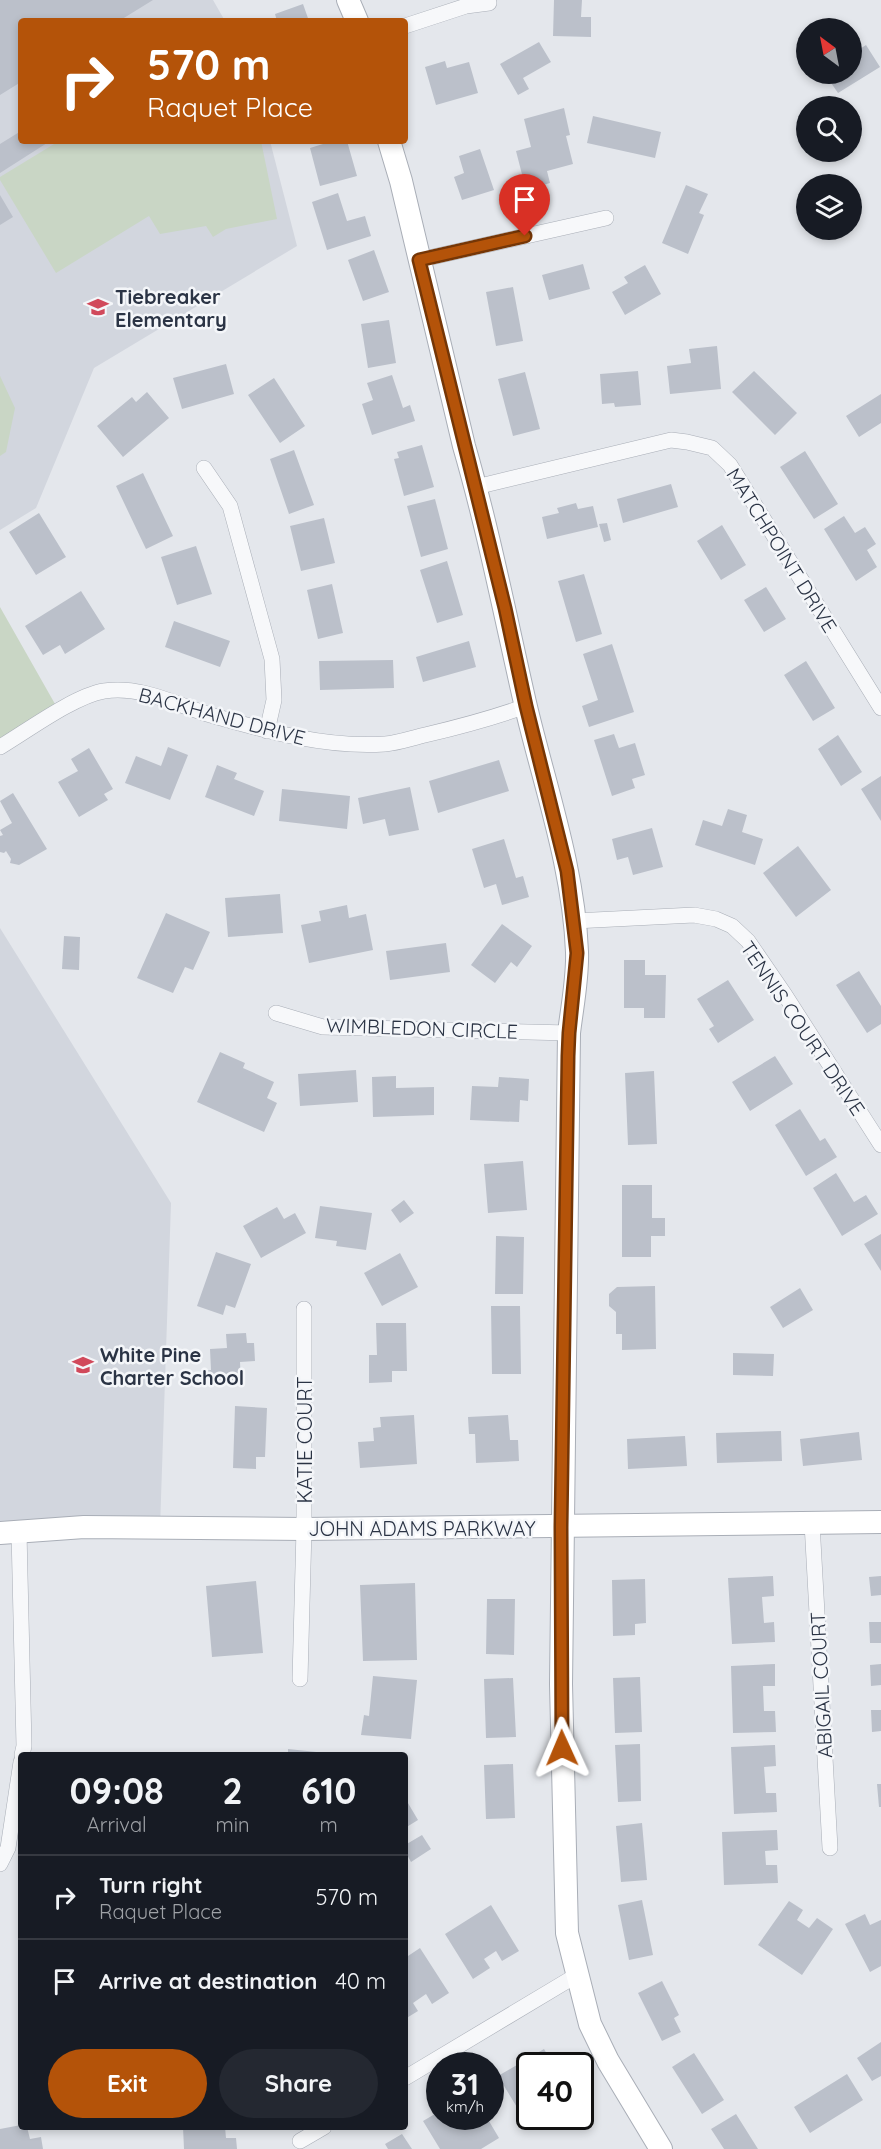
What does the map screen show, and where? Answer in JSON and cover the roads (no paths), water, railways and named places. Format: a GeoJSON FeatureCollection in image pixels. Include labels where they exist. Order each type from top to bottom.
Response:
{"type":"FeatureCollection","features":[{"type":"Feature","properties":{"kind":"street"},"geometry":{"type":"LineString","coordinates":[[348,0],[356,18]]}},
{"type":"Feature","properties":{"kind":"street"},"geometry":{"type":"LineString","coordinates":[[408,25],[466,6],[489,3]]}},
{"type":"Feature","properties":{"kind":"street"},"geometry":{"type":"LineString","coordinates":[[390,144],[401,181],[505,608],[526,706],[567,871],[574,921],[577,953],[569,1033],[561,1527],[561,1684],[567,1933],[590,2024],[608,2061],[661,2149]]}},
{"type":"Feature","properties":{"kind":"street"},"geometry":{"type":"LineString","coordinates":[[419,260],[606,218]]}},
{"type":"Feature","properties":{"kind":"street","name":"MATCHPOINT DRIVE"},"geometry":{"type":"LineString","coordinates":[[476,487],[671,440],[712,448],[730,465],[881,708]]}},
{"type":"Feature","properties":{"kind":"street"},"geometry":{"type":"LineString","coordinates":[[204,468],[230,506],[272,658],[274,700],[267,730]]}},
{"type":"Feature","properties":{"kind":"street","name":"BACKHAND DRIVE"},"geometry":{"type":"LineString","coordinates":[[0,747],[80,699],[105,691],[145,692],[212,716],[312,740],[349,745],[387,744],[487,720],[526,706]]}},
{"type":"Feature","properties":{"kind":"street","name":"TENNIS COURT DRIVE"},"geometry":{"type":"LineString","coordinates":[[574,921],[694,915],[716,919],[732,926],[748,940],[881,1145]]}},
{"type":"Feature","properties":{"kind":"street","name":"WIMBLEDON CIRCLE"},"geometry":{"type":"LineString","coordinates":[[276,1013],[323,1027],[569,1033]]}},
{"type":"Feature","properties":{"kind":"street","name":"KATIE COURT"},"geometry":{"type":"LineString","coordinates":[[300,1679],[304,1529],[304,1309]]}},
{"type":"Feature","properties":{"kind":"street","name":"JOHN ADAMS PARKWAY"},"geometry":{"type":"LineString","coordinates":[[9,1532],[84,1527],[304,1529],[881,1522]]}},
{"type":"Feature","properties":{"kind":"street","name":"ABIGAIL COURT"},"geometry":{"type":"LineString","coordinates":[[812,1523],[830,1848]]}},
{"type":"Feature","properties":{"kind":"street"},"geometry":{"type":"LineString","coordinates":[[9,1532],[23,1735],[22,1752]]}},
{"type":"Feature","properties":{"kind":"street"},"geometry":{"type":"LineString","coordinates":[[0,1864],[8,1848],[18,1782]]}},
{"type":"Feature","properties":{"kind":"street"},"geometry":{"type":"LineString","coordinates":[[408,2076],[577,1975]]}},
{"type":"Feature","properties":{"kind":"street"},"geometry":{"type":"LineString","coordinates":[[300,2141],[319,2130]]}},
{"type":"Feature","properties":{"kind":"place","name":"Tiebreaker Elementary"},"geometry":{"type":"Point","coordinates":[98,307]}},
{"type":"Feature","properties":{"kind":"place","name":"White Pine Charter School"},"geometry":{"type":"Point","coordinates":[83,1365]}}]}
